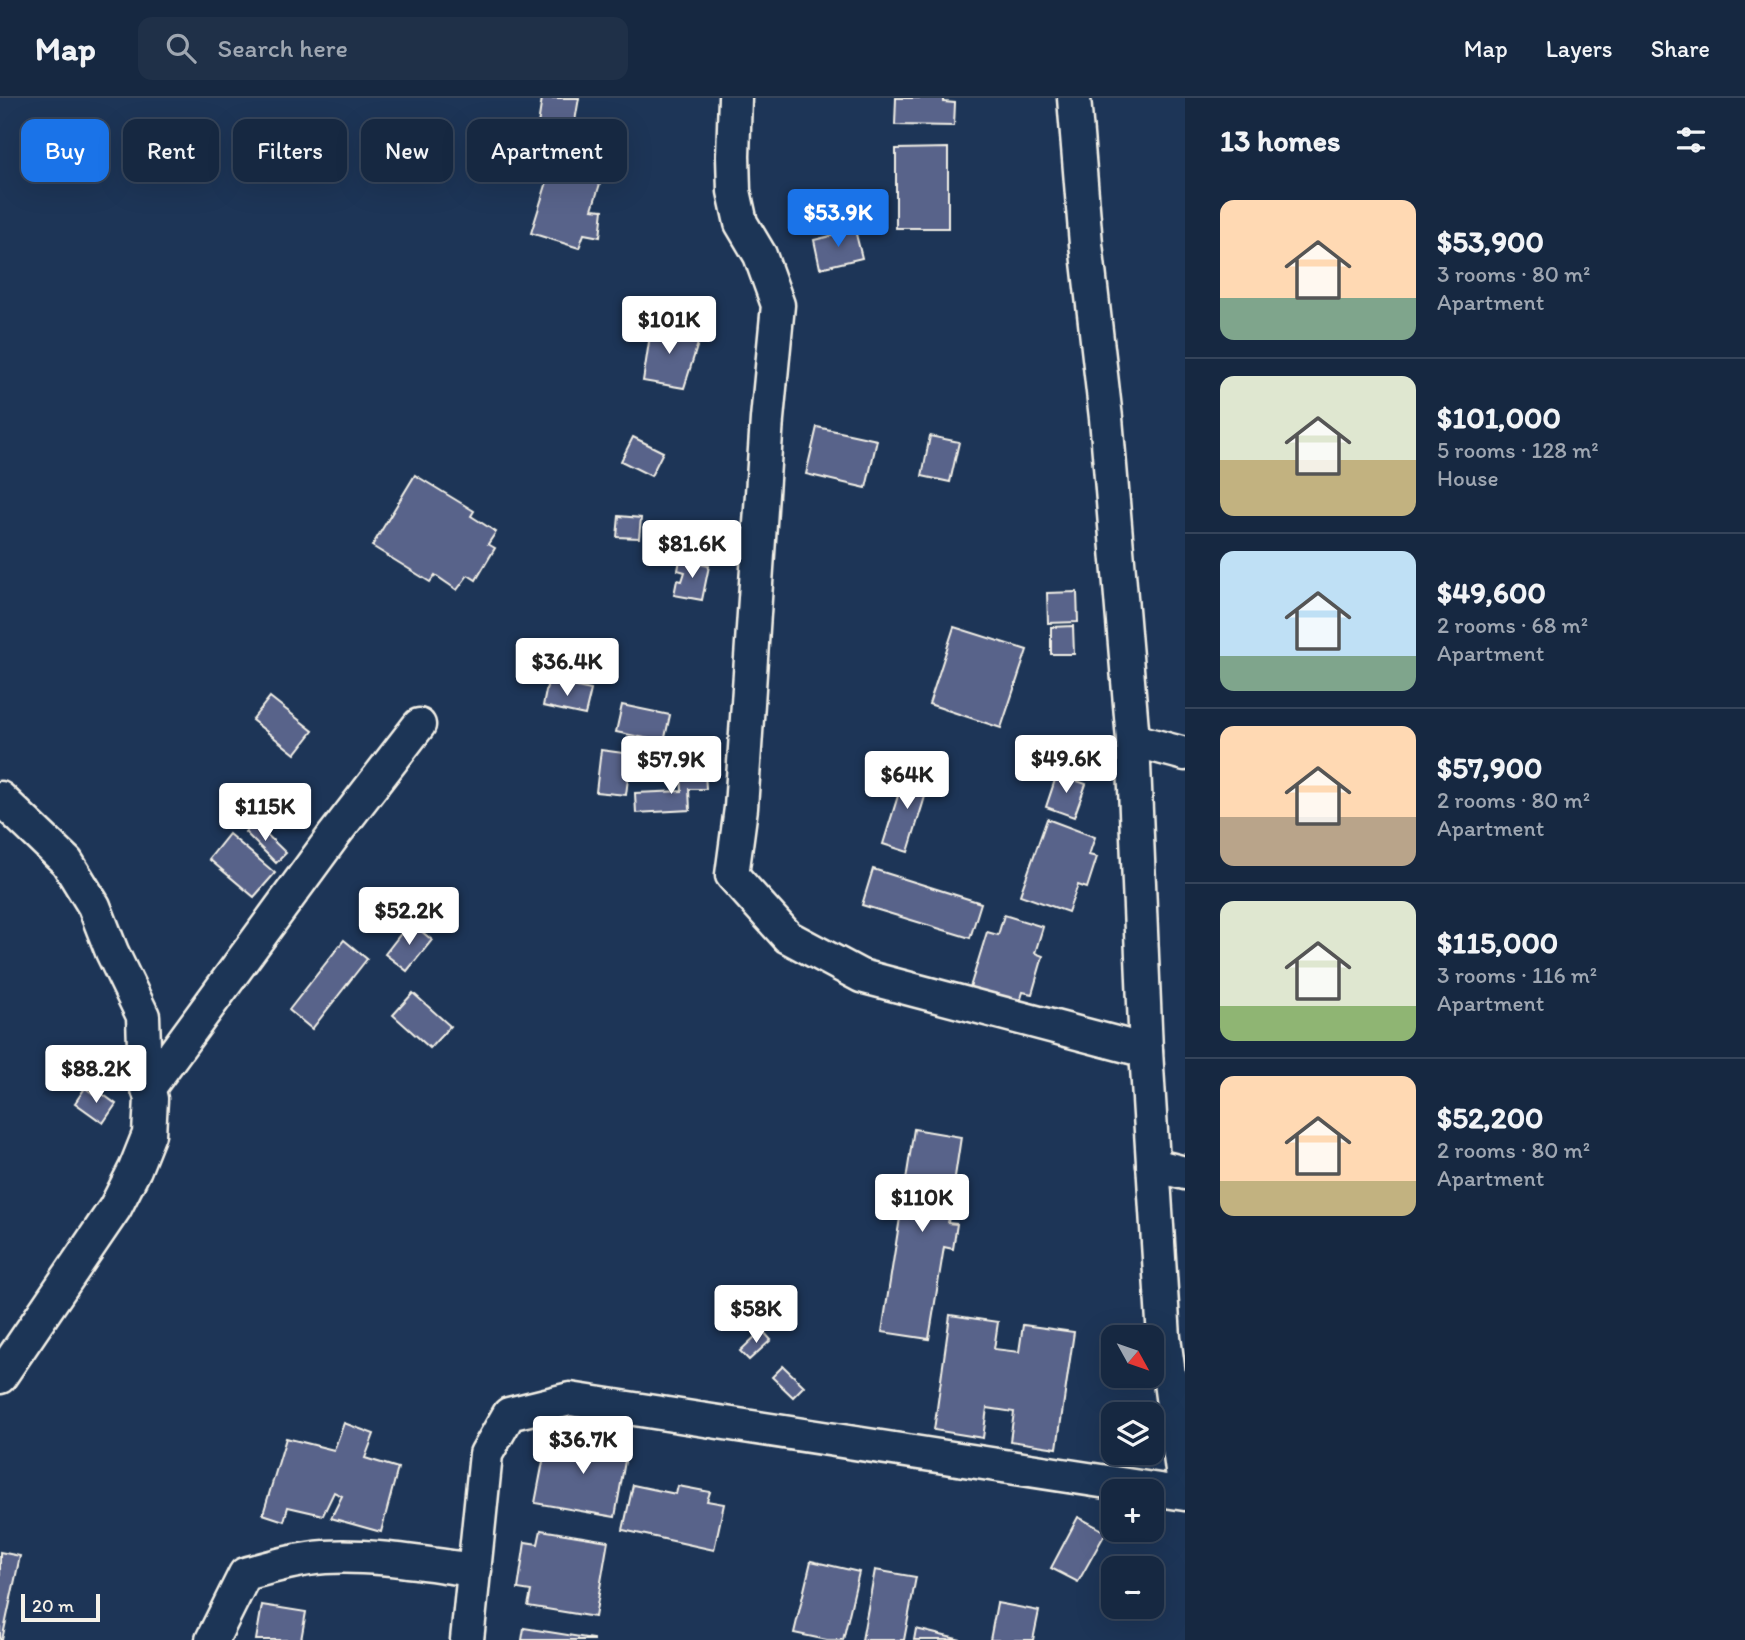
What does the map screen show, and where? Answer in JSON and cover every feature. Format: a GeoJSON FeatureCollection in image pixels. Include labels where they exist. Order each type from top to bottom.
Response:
{"type":"FeatureCollection","features":[{"type":"Feature","properties":{"kind":"street"},"geometry":{"type":"LineString","coordinates":[[735,98],[733,156],[741,223],[760,255],[778,305],[767,419],[741,808],[732,875],[788,937],[861,976],[1146,1051]]}},
{"type":"Feature","properties":{"kind":"street"},"geometry":{"type":"LineString","coordinates":[[467,1640],[486,1454],[509,1414],[570,1399],[1185,1494],[1164,1338],[1146,1051],[1133,740],[1106,418],[1086,244],[1074,98]]}},
{"type":"Feature","properties":{"kind":"street"},"geometry":{"type":"LineString","coordinates":[[148,1089],[334,835],[419,725]]}},
{"type":"Feature","properties":{"kind":"street"},"geometry":{"type":"LineString","coordinates":[[1133,740],[1185,754]]}},
{"type":"Feature","properties":{"kind":"street"},"geometry":{"type":"LineString","coordinates":[[0,798],[67,862],[94,906],[112,952],[143,1016],[145,1077],[150,1099],[149,1134],[115,1208],[0,1377]]}},
{"type":"Feature","properties":{"kind":"street"},"geometry":{"type":"LineString","coordinates":[[1153,1165],[1185,1173]]}},
{"type":"Feature","properties":{"kind":"street"},"geometry":{"type":"LineString","coordinates":[[212,1640],[245,1574],[285,1563],[325,1557],[388,1559],[475,1570]]}},
{"type":"Feature","properties":{"kind":"building"},"geometry":{"type":"Polygon","coordinates":[[[542,98],[579,98],[575,119],[539,119],[542,98]]]}},
{"type":"Feature","properties":{"kind":"building"},"geometry":{"type":"Polygon","coordinates":[[[896,98],[944,98],[944,102],[955,103],[954,126],[895,125],[896,98]]]}},
{"type":"Feature","properties":{"kind":"building"},"geometry":{"type":"Polygon","coordinates":[[[948,148],[948,228],[896,228],[896,149],[948,148]]]}},
{"type":"Feature","properties":{"kind":"building"},"geometry":{"type":"Polygon","coordinates":[[[547,182],[601,182],[592,209],[603,210],[600,237],[584,234],[579,248],[531,233],[547,182]]]}},
{"type":"Feature","properties":{"kind":"building"},"geometry":{"type":"Polygon","coordinates":[[[855,230],[862,258],[820,268],[814,240],[855,230]]]}},
{"type":"Feature","properties":{"kind":"building"},"geometry":{"type":"Polygon","coordinates":[[[652,322],[674,325],[673,333],[700,337],[684,388],[643,381],[652,322]]]}},
{"type":"Feature","properties":{"kind":"building"},"geometry":{"type":"Polygon","coordinates":[[[817,427],[877,440],[866,488],[806,474],[817,427]]]}},
{"type":"Feature","properties":{"kind":"building"},"geometry":{"type":"Polygon","coordinates":[[[930,436],[959,442],[950,482],[922,476],[930,436]]]}},
{"type":"Feature","properties":{"kind":"building"},"geometry":{"type":"Polygon","coordinates":[[[633,437],[663,452],[651,476],[621,461],[633,437]]]}},
{"type":"Feature","properties":{"kind":"building"},"geometry":{"type":"Polygon","coordinates":[[[415,475],[474,511],[471,516],[496,532],[488,544],[495,548],[476,580],[468,575],[457,590],[435,575],[430,582],[372,546],[415,475]]]}},
{"type":"Feature","properties":{"kind":"building"},"geometry":{"type":"Polygon","coordinates":[[[619,516],[641,518],[639,538],[617,537],[619,516]]]}},
{"type":"Feature","properties":{"kind":"building"},"geometry":{"type":"Polygon","coordinates":[[[680,560],[709,566],[702,600],[674,595],[677,580],[682,581],[685,572],[678,570],[680,560]]]}},
{"type":"Feature","properties":{"kind":"building"},"geometry":{"type":"Polygon","coordinates":[[[1077,592],[1078,622],[1048,623],[1047,593],[1077,592]]]}},
{"type":"Feature","properties":{"kind":"building"},"geometry":{"type":"Polygon","coordinates":[[[1073,626],[1074,654],[1051,654],[1051,627],[1073,626]]]}},
{"type":"Feature","properties":{"kind":"building"},"geometry":{"type":"Polygon","coordinates":[[[954,627],[1027,650],[1001,728],[929,704],[954,627]]]}},
{"type":"Feature","properties":{"kind":"building"},"geometry":{"type":"Polygon","coordinates":[[[548,681],[591,690],[585,715],[543,706],[548,681]]]}},
{"type":"Feature","properties":{"kind":"building"},"geometry":{"type":"Polygon","coordinates":[[[270,697],[313,731],[295,754],[252,720],[270,697]]]}},
{"type":"Feature","properties":{"kind":"building"},"geometry":{"type":"Polygon","coordinates":[[[622,705],[670,715],[664,742],[616,732],[622,705]]]}},
{"type":"Feature","properties":{"kind":"building"},"geometry":{"type":"Polygon","coordinates":[[[601,750],[631,754],[626,795],[596,792],[601,750]]]}},
{"type":"Feature","properties":{"kind":"building"},"geometry":{"type":"Polygon","coordinates":[[[906,770],[931,777],[908,852],[883,844],[906,770]]]}},
{"type":"Feature","properties":{"kind":"building"},"geometry":{"type":"Polygon","coordinates":[[[705,772],[706,789],[689,789],[690,810],[636,813],[635,793],[682,791],[681,774],[705,772]]]}},
{"type":"Feature","properties":{"kind":"building"},"geometry":{"type":"Polygon","coordinates":[[[1057,774],[1086,784],[1074,817],[1046,807],[1057,774]]]}},
{"type":"Feature","properties":{"kind":"building"},"geometry":{"type":"Polygon","coordinates":[[[1047,819],[1095,837],[1089,855],[1097,857],[1087,888],[1078,885],[1068,912],[1020,895],[1047,819]]]}},
{"type":"Feature","properties":{"kind":"building"},"geometry":{"type":"Polygon","coordinates":[[[254,822],[286,853],[276,863],[245,832],[254,822]]]}},
{"type":"Feature","properties":{"kind":"building"},"geometry":{"type":"Polygon","coordinates":[[[229,834],[275,873],[254,897],[209,859],[229,834]]]}},
{"type":"Feature","properties":{"kind":"building"},"geometry":{"type":"Polygon","coordinates":[[[873,869],[981,903],[970,938],[862,905],[873,869]]]}},
{"type":"Feature","properties":{"kind":"building"},"geometry":{"type":"Polygon","coordinates":[[[1004,915],[1043,927],[1035,953],[1043,956],[1032,994],[1023,992],[1017,1012],[967,997],[987,932],[998,935],[1004,915]]]}},
{"type":"Feature","properties":{"kind":"building"},"geometry":{"type":"Polygon","coordinates":[[[410,922],[432,940],[407,971],[385,954],[410,922]]]}},
{"type":"Feature","properties":{"kind":"building"},"geometry":{"type":"Polygon","coordinates":[[[344,940],[367,959],[312,1029],[289,1010],[344,940]]]}},
{"type":"Feature","properties":{"kind":"building"},"geometry":{"type":"Polygon","coordinates":[[[413,993],[450,1026],[430,1048],[393,1015],[413,993]]]}},
{"type":"Feature","properties":{"kind":"building"},"geometry":{"type":"Polygon","coordinates":[[[85,1088],[98,1097],[101,1093],[116,1104],[103,1123],[75,1103],[85,1088]]]}},
{"type":"Feature","properties":{"kind":"building"},"geometry":{"type":"Polygon","coordinates":[[[914,1129],[961,1137],[948,1223],[957,1224],[953,1249],[944,1247],[929,1339],[882,1332],[914,1129]]]}},
{"type":"Feature","properties":{"kind":"building"},"geometry":{"type":"Polygon","coordinates":[[[950,1315],[998,1322],[994,1349],[1019,1352],[1023,1325],[1074,1332],[1057,1448],[1010,1441],[1014,1412],[987,1408],[983,1438],[934,1430],[950,1315]]]}},
{"type":"Feature","properties":{"kind":"building"},"geometry":{"type":"Polygon","coordinates":[[[762,1330],[771,1340],[749,1360],[740,1351],[762,1330]]]}},
{"type":"Feature","properties":{"kind":"building"},"geometry":{"type":"Polygon","coordinates":[[[783,1366],[804,1386],[793,1397],[772,1377],[783,1366]]]}},
{"type":"Feature","properties":{"kind":"building"},"geometry":{"type":"Polygon","coordinates":[[[344,1423],[374,1434],[365,1458],[398,1468],[381,1532],[331,1518],[342,1496],[334,1492],[323,1515],[288,1507],[284,1521],[263,1514],[286,1438],[334,1450],[344,1423]]]}},
{"type":"Feature","properties":{"kind":"building"},"geometry":{"type":"Polygon","coordinates":[[[576,1435],[628,1444],[615,1517],[535,1503],[546,1446],[573,1450],[576,1435]]]}},
{"type":"Feature","properties":{"kind":"building"},"geometry":{"type":"Polygon","coordinates":[[[633,1485],[676,1494],[678,1486],[710,1492],[707,1501],[724,1504],[714,1550],[623,1530],[633,1485]]]}},
{"type":"Feature","properties":{"kind":"building"},"geometry":{"type":"Polygon","coordinates":[[[1078,1517],[1101,1529],[1101,1541],[1078,1582],[1051,1568],[1078,1517]]]}},
{"type":"Feature","properties":{"kind":"building"},"geometry":{"type":"Polygon","coordinates":[[[541,1530],[608,1541],[595,1617],[528,1606],[531,1591],[518,1589],[525,1542],[538,1544],[541,1530]]]}},
{"type":"Feature","properties":{"kind":"building"},"geometry":{"type":"Polygon","coordinates":[[[0,1552],[20,1556],[2,1640],[0,1640],[0,1552]]]}},
{"type":"Feature","properties":{"kind":"building"},"geometry":{"type":"Polygon","coordinates":[[[811,1561],[859,1572],[843,1640],[827,1640],[794,1633],[811,1561]]]}},
{"type":"Feature","properties":{"kind":"building"},"geometry":{"type":"Polygon","coordinates":[[[875,1570],[916,1577],[904,1640],[862,1640],[875,1570]]]}},
{"type":"Feature","properties":{"kind":"building"},"geometry":{"type":"Polygon","coordinates":[[[997,1603],[1039,1611],[1033,1640],[990,1640],[997,1603]]]}},
{"type":"Feature","properties":{"kind":"building"},"geometry":{"type":"Polygon","coordinates":[[[262,1605],[306,1612],[301,1640],[256,1640],[262,1605]]]}},
{"type":"Feature","properties":{"kind":"building"},"geometry":{"type":"Polygon","coordinates":[[[524,1628],[593,1639],[593,1640],[522,1640],[524,1628]]]}},
{"type":"Feature","properties":{"kind":"building"},"geometry":{"type":"Polygon","coordinates":[[[916,1629],[961,1640],[914,1640],[916,1629]]]}}]}
